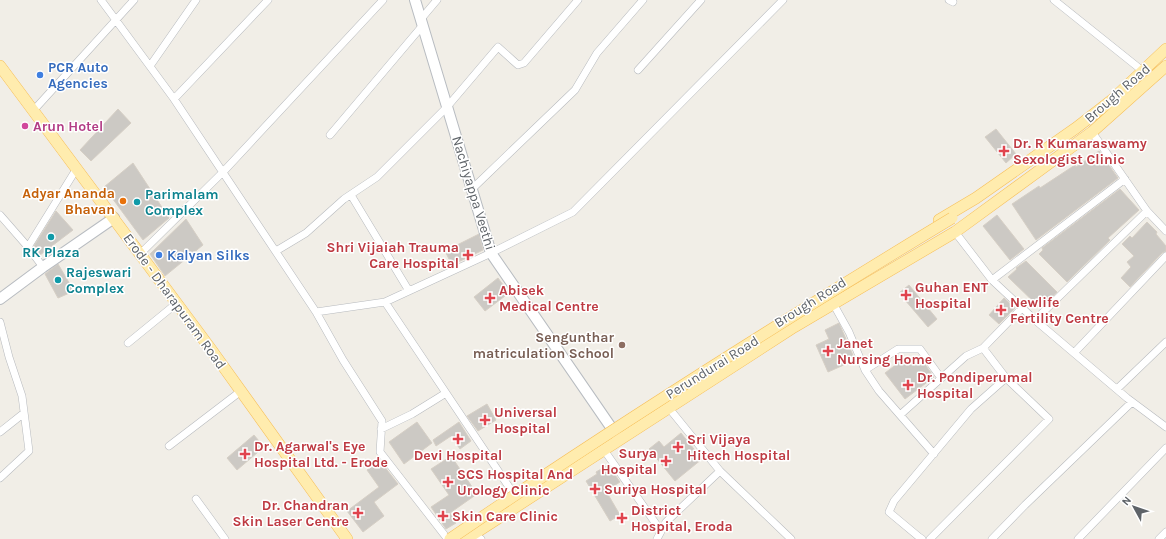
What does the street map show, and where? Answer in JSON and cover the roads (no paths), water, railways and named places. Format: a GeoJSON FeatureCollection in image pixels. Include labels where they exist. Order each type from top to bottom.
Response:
{"type":"FeatureCollection","features":[{"type":"Feature","properties":{"kind":"main road","name":"Brough Road"},"geometry":{"type":"LineString","coordinates":[[446,538],[666,392],[976,198],[1076,128],[1112,100],[1144,72],[1166,49]]}},
{"type":"Feature","properties":{"kind":"main road","name":"Erode - Dharapuram Road"},"geometry":{"type":"LineString","coordinates":[[0,66],[241,391],[347,539]]}},
{"type":"Feature","properties":{"kind":"main road","name":"Brough Road"},"geometry":{"type":"LineString","coordinates":[[988,208],[1092,132],[1165,70]]}},
{"type":"Feature","properties":{"kind":"main road","name":"Perundurai Road"},"geometry":{"type":"LineString","coordinates":[[461,539],[730,361],[954,224],[976,198]]}},
{"type":"Feature","properties":{"kind":"main road","name":"Perundurai Road"},"geometry":{"type":"LineString","coordinates":[[446,538],[633,417],[860,274],[954,224],[988,208]]}},
{"type":"Feature","properties":{"kind":"main road","name":"Brough Road"},"geometry":{"type":"LineString","coordinates":[[474,537],[668,407],[794,327],[834,305],[954,224]]}},
{"type":"Feature","properties":{"kind":"street"},"geometry":{"type":"LineString","coordinates":[[101,0],[174,99],[316,312],[343,360],[382,421],[380,452],[446,538]]}},
{"type":"Feature","properties":{"kind":"street"},"geometry":{"type":"LineString","coordinates":[[33,112],[134,0]]}},
{"type":"Feature","properties":{"kind":"street"},"geometry":{"type":"LineString","coordinates":[[150,66],[196,0]]}},
{"type":"Feature","properties":{"kind":"street"},"geometry":{"type":"LineString","coordinates":[[174,99],[268,0]]}},
{"type":"Feature","properties":{"kind":"street"},"geometry":{"type":"LineString","coordinates":[[140,254],[223,172],[383,0]]}},
{"type":"Feature","properties":{"kind":"street","name":"Nachiyappa Veethi"},"geometry":{"type":"LineString","coordinates":[[415,0],[492,253],[620,439]]}},
{"type":"Feature","properties":{"kind":"street"},"geometry":{"type":"LineString","coordinates":[[330,135],[422,22],[437,0]]}},
{"type":"Feature","properties":{"kind":"street"},"geometry":{"type":"LineString","coordinates":[[276,252],[306,233],[351,195],[377,177],[448,107],[498,47],[518,65],[524,62],[578,0]]}},
{"type":"Feature","properties":{"kind":"street"},"geometry":{"type":"LineString","coordinates":[[472,189],[575,90],[597,53],[643,0]]}},
{"type":"Feature","properties":{"kind":"street"},"geometry":{"type":"LineString","coordinates":[[638,70],[701,0]]}},
{"type":"Feature","properties":{"kind":"street"},"geometry":{"type":"LineString","coordinates":[[316,312],[385,302],[492,253],[573,212],[783,0]]}},
{"type":"Feature","properties":{"kind":"street"},"geometry":{"type":"LineString","coordinates":[[1059,1],[1144,72]]}},
{"type":"Feature","properties":{"kind":"street"},"geometry":{"type":"LineString","coordinates":[[1092,132],[1148,211],[1166,231]]}},
{"type":"Feature","properties":{"kind":"street"},"geometry":{"type":"LineString","coordinates":[[28,247],[77,168]]}},
{"type":"Feature","properties":{"kind":"street"},"geometry":{"type":"LineString","coordinates":[[992,280],[1125,179]]}},
{"type":"Feature","properties":{"kind":"street"},"geometry":{"type":"LineString","coordinates":[[351,195],[409,291]]}},
{"type":"Feature","properties":{"kind":"street"},"geometry":{"type":"LineString","coordinates":[[1035,320],[1148,211]]}},
{"type":"Feature","properties":{"kind":"street"},"geometry":{"type":"LineString","coordinates":[[0,215],[43,267]]}},
{"type":"Feature","properties":{"kind":"street"},"geometry":{"type":"LineString","coordinates":[[0,299],[114,218]]}},
{"type":"Feature","properties":{"kind":"street"},"geometry":{"type":"LineString","coordinates":[[954,224],[992,280],[1035,320],[1074,353],[1132,402],[1166,427]]}},
{"type":"Feature","properties":{"kind":"street"},"geometry":{"type":"LineString","coordinates":[[1074,353],[1166,256]]}},
{"type":"Feature","properties":{"kind":"street"},"geometry":{"type":"LineString","coordinates":[[385,302],[513,493]]}},
{"type":"Feature","properties":{"kind":"street"},"geometry":{"type":"LineString","coordinates":[[128,343],[176,303]]}},
{"type":"Feature","properties":{"kind":"street"},"geometry":{"type":"LineString","coordinates":[[834,305],[849,332],[865,370],[879,391],[934,454]]}},
{"type":"Feature","properties":{"kind":"street"},"geometry":{"type":"LineString","coordinates":[[900,415],[966,356],[983,348],[1022,308]]}},
{"type":"Feature","properties":{"kind":"street"},"geometry":{"type":"LineString","coordinates":[[0,322],[9,358],[22,396],[29,451],[0,478]]}},
{"type":"Feature","properties":{"kind":"street"},"geometry":{"type":"LineString","coordinates":[[1117,389],[1166,342]]}},
{"type":"Feature","properties":{"kind":"street"},"geometry":{"type":"LineString","coordinates":[[930,539],[1049,419],[1006,378],[983,348]]}},
{"type":"Feature","properties":{"kind":"street"},"geometry":{"type":"LineString","coordinates":[[865,370],[898,349],[920,349],[941,378]]}},
{"type":"Feature","properties":{"kind":"street"},"geometry":{"type":"LineString","coordinates":[[922,539],[889,512],[894,501],[971,409],[1006,378]]}},
{"type":"Feature","properties":{"kind":"street"},"geometry":{"type":"LineString","coordinates":[[168,446],[241,391]]}},
{"type":"Feature","properties":{"kind":"street"},"geometry":{"type":"LineString","coordinates":[[381,429],[412,414],[446,393]]}},
{"type":"Feature","properties":{"kind":"street"},"geometry":{"type":"LineString","coordinates":[[992,539],[1025,505],[1132,402]]}},
{"type":"Feature","properties":{"kind":"street"},"geometry":{"type":"LineString","coordinates":[[668,407],[720,471],[791,539]]}},
{"type":"Feature","properties":{"kind":"street"},"geometry":{"type":"LineString","coordinates":[[0,432],[24,413]]}},
{"type":"Feature","properties":{"kind":"street"},"geometry":{"type":"LineString","coordinates":[[1078,539],[1166,448]]}},
{"type":"Feature","properties":{"kind":"street"},"geometry":{"type":"LineString","coordinates":[[604,450],[661,531]]}},
{"type":"Feature","properties":{"kind":"street"},"geometry":{"type":"LineString","coordinates":[[656,539],[666,522],[720,471]]}},
{"type":"Feature","properties":{"kind":"street"},"geometry":{"type":"LineString","coordinates":[[196,499],[225,539]]}},
{"type":"Feature","properties":{"kind":"street"},"geometry":{"type":"LineString","coordinates":[[1159,539],[1166,532]]}},
{"type":"Feature","properties":{"kind":"place","name":"PCR Auto Agencies"},"geometry":{"type":"Point","coordinates":[40,75]}},
{"type":"Feature","properties":{"kind":"place","name":"Arun Hotel"},"geometry":{"type":"Point","coordinates":[25,126]}},
{"type":"Feature","properties":{"kind":"place","name":"Dr. R Kumaraswamy Sexologist Clinic"},"geometry":{"type":"Point","coordinates":[1004,151]}},
{"type":"Feature","properties":{"kind":"place","name":"Adyar Ananda Bhavan"},"geometry":{"type":"Point","coordinates":[123,201]}},
{"type":"Feature","properties":{"kind":"place","name":"Parimalam Complex"},"geometry":{"type":"Point","coordinates":[137,202]}},
{"type":"Feature","properties":{"kind":"place","name":"RK Plaza"},"geometry":{"type":"Point","coordinates":[51,237]}},
{"type":"Feature","properties":{"kind":"place","name":"Kalyan Silks"},"geometry":{"type":"Point","coordinates":[159,255]}},
{"type":"Feature","properties":{"kind":"place","name":"Shri Vijaiah Trauma Care Hospital"},"geometry":{"type":"Point","coordinates":[468,255]}},
{"type":"Feature","properties":{"kind":"place","name":"Rajeswari Complex"},"geometry":{"type":"Point","coordinates":[58,280]}},
{"type":"Feature","properties":{"kind":"place","name":"Guhan ENT Hospital"},"geometry":{"type":"Point","coordinates":[906,295]}},
{"type":"Feature","properties":{"kind":"place","name":"Abisek Medical Centre"},"geometry":{"type":"Point","coordinates":[490,298]}},
{"type":"Feature","properties":{"kind":"place","name":"Newlife Fertility Centre"},"geometry":{"type":"Point","coordinates":[1001,310]}},
{"type":"Feature","properties":{"kind":"place","name":"Sengunthar matriculation School"},"geometry":{"type":"Point","coordinates":[622,345]}},
{"type":"Feature","properties":{"kind":"place","name":"Janet Nursing Home"},"geometry":{"type":"Point","coordinates":[828,351]}},
{"type":"Feature","properties":{"kind":"place","name":"Dr. Pondiperumal Hospital"},"geometry":{"type":"Point","coordinates":[908,385]}},
{"type":"Feature","properties":{"kind":"place","name":"Universal Hospital"},"geometry":{"type":"Point","coordinates":[485,420]}},
{"type":"Feature","properties":{"kind":"place","name":"Devi Hospital"},"geometry":{"type":"Point","coordinates":[458,439]}},
{"type":"Feature","properties":{"kind":"place","name":"Sri Vijaya Hitech Hospital"},"geometry":{"type":"Point","coordinates":[678,447]}},
{"type":"Feature","properties":{"kind":"place","name":"Dr. Agarwal's Eye Hospital Ltd. - Erode"},"geometry":{"type":"Point","coordinates":[245,454]}},
{"type":"Feature","properties":{"kind":"place","name":"Surya Hospital"},"geometry":{"type":"Point","coordinates":[666,461]}},
{"type":"Feature","properties":{"kind":"place","name":"SCS Hospital And Urology Clinic"},"geometry":{"type":"Point","coordinates":[448,482]}},
{"type":"Feature","properties":{"kind":"place","name":"Suriya Hospital"},"geometry":{"type":"Point","coordinates":[595,489]}},
{"type":"Feature","properties":{"kind":"place","name":"Dr. Chandran Skin Laser Centre"},"geometry":{"type":"Point","coordinates":[358,513]}},
{"type":"Feature","properties":{"kind":"place","name":"Skin Care Clinic"},"geometry":{"type":"Point","coordinates":[443,516]}},
{"type":"Feature","properties":{"kind":"place","name":"District Hospital, Eroda"},"geometry":{"type":"Point","coordinates":[622,518]}}]}
